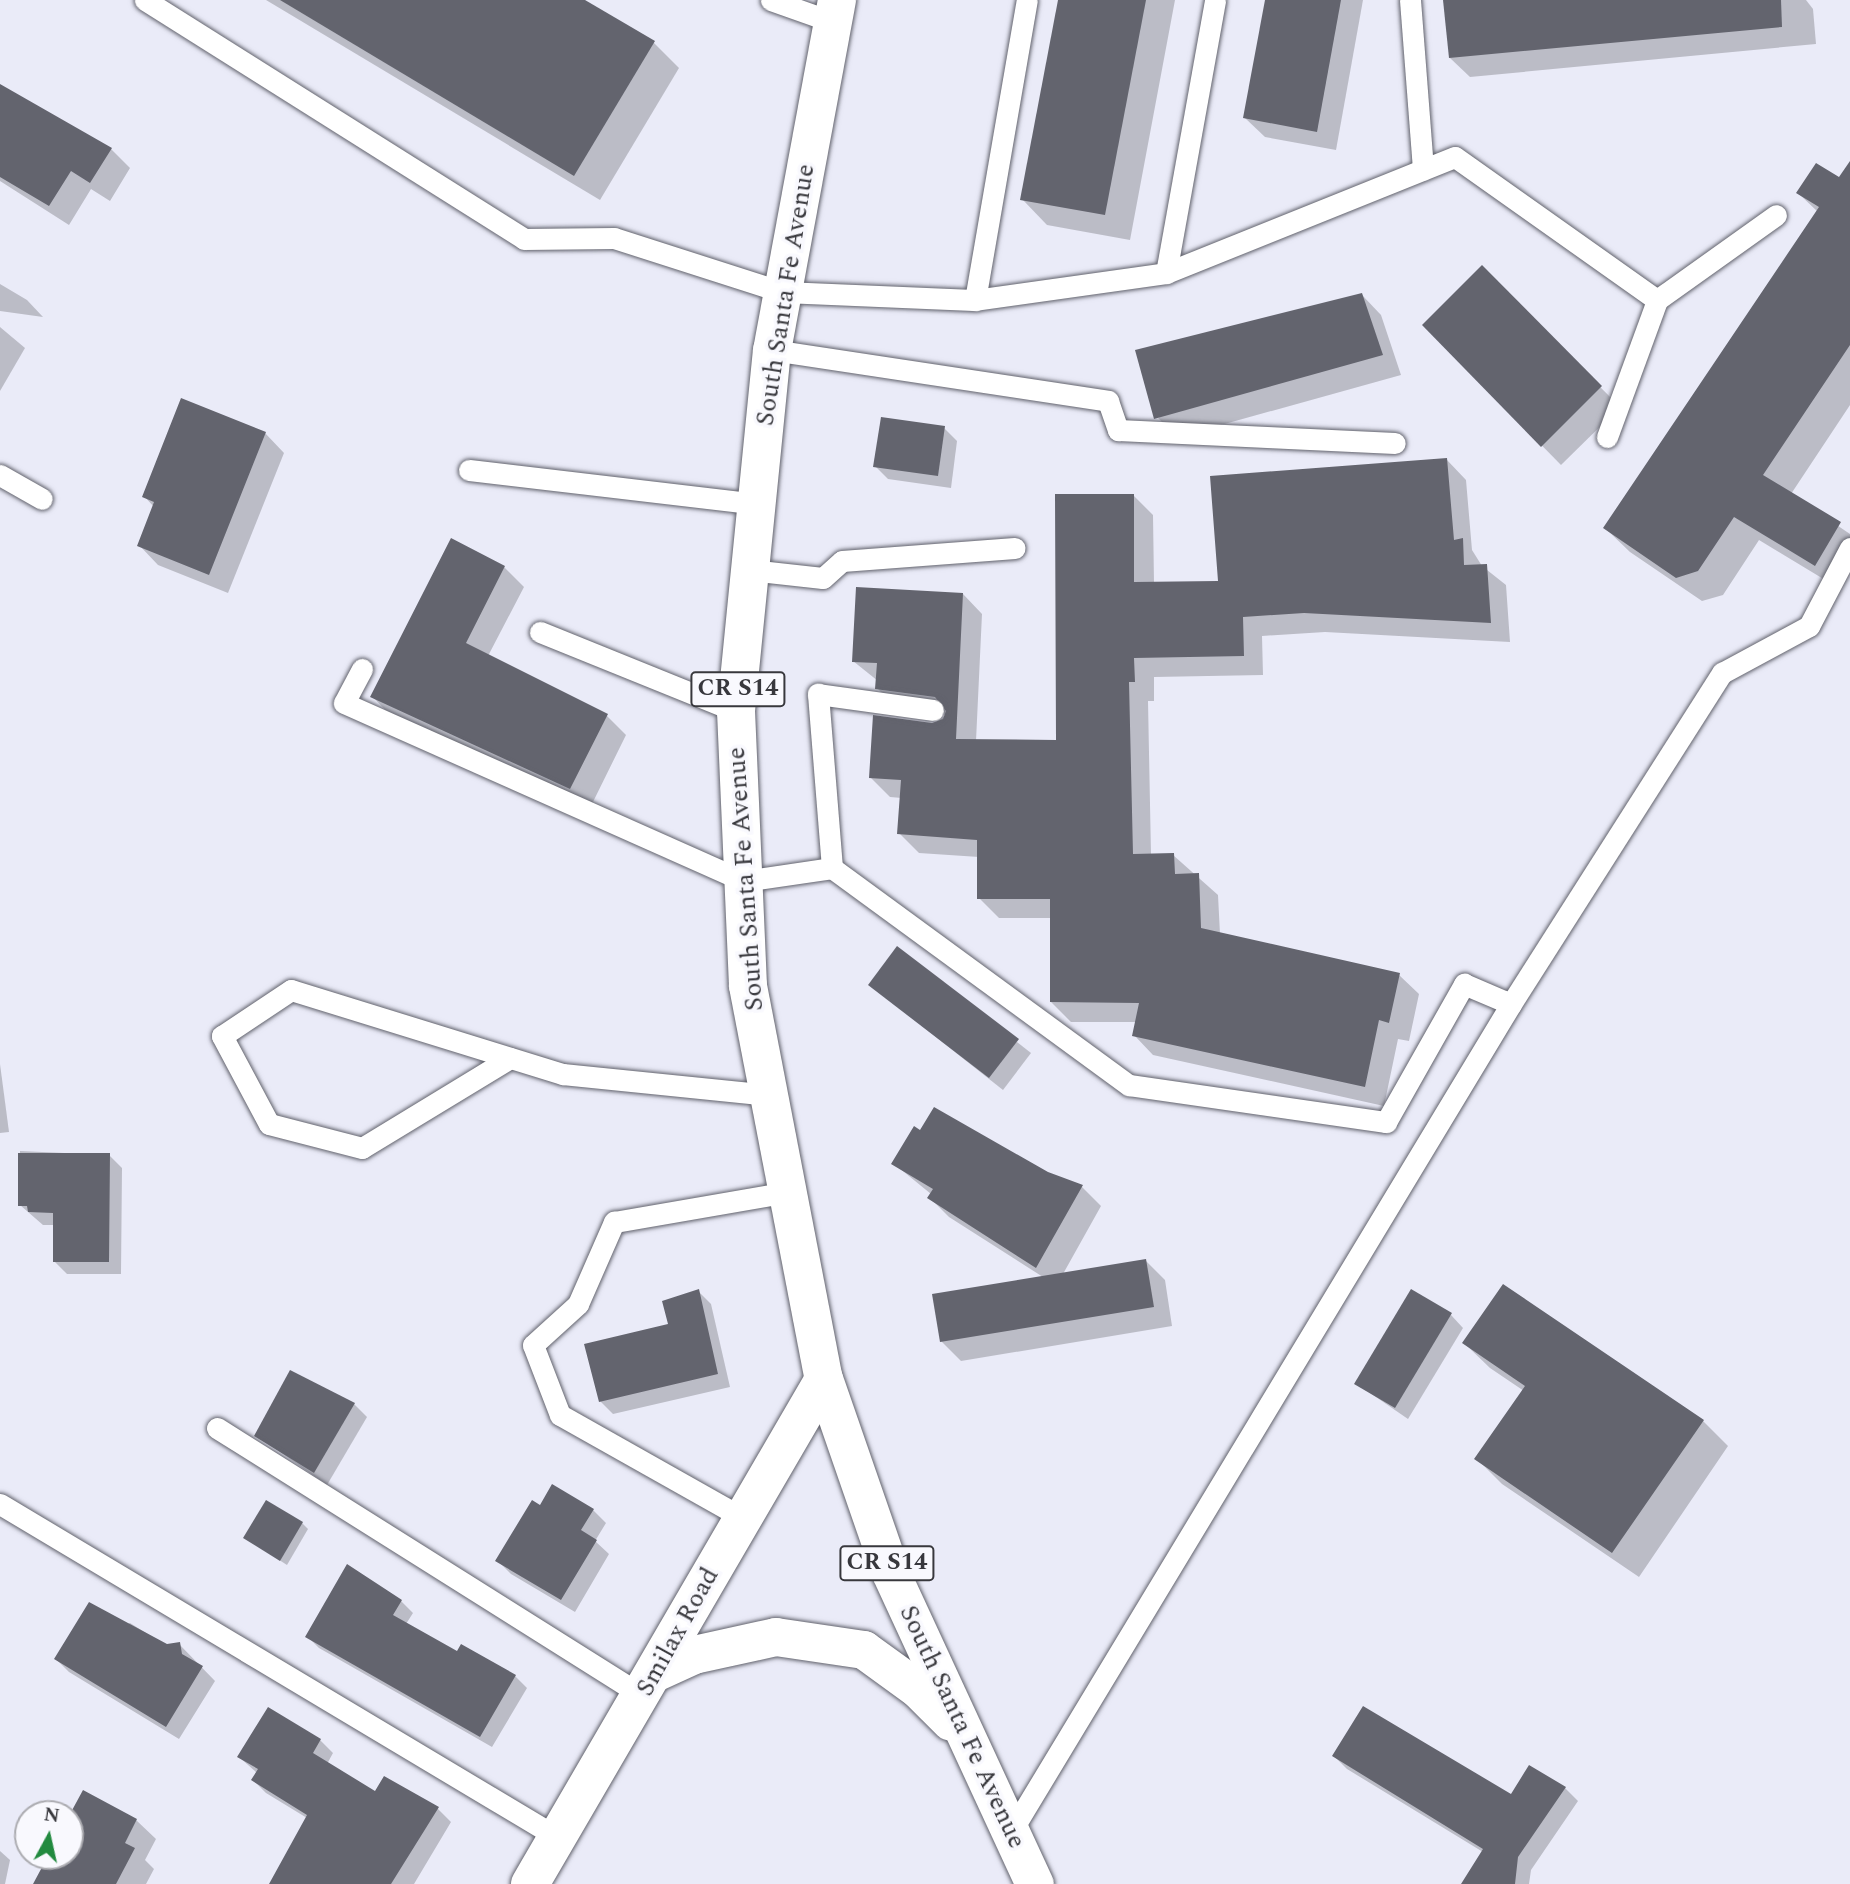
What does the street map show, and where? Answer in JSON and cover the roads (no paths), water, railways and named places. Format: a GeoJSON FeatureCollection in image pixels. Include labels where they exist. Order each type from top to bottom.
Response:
{"type":"FeatureCollection","features":[{"type":"Feature","properties":{"kind":"main road","name":"South Santa Fe Avenue"},"geometry":{"type":"LineString","coordinates":[[835,11],[772,350],[736,711],[748,986],[824,1379],[891,1573],[1035,1884]]}},
{"type":"Feature","properties":{"kind":"main road","name":"Smilax Road"},"geometry":{"type":"LineString","coordinates":[[530,1884],[650,1684],[824,1379]]}},
{"type":"Feature","properties":{"kind":"main road"},"geometry":{"type":"LineString","coordinates":[[650,1684],[694,1655],[776,1637],[864,1650],[919,1690],[969,1740]]}},
{"type":"Feature","properties":{"kind":"lane"},"geometry":{"type":"LineString","coordinates":[[145,0],[524,239],[614,238],[782,292],[975,300],[1166,273],[1455,157],[1657,300]]}},
{"type":"Feature","properties":{"kind":"lane"},"geometry":{"type":"LineString","coordinates":[[771,0],[835,11]]}},
{"type":"Feature","properties":{"kind":"lane"},"geometry":{"type":"LineString","coordinates":[[975,300],[1027,0]]}},
{"type":"Feature","properties":{"kind":"lane"},"geometry":{"type":"LineString","coordinates":[[1166,273],[1215,0]]}},
{"type":"Feature","properties":{"kind":"lane"},"geometry":{"type":"LineString","coordinates":[[1410,0],[1423,170]]}},
{"type":"Feature","properties":{"kind":"lane"},"geometry":{"type":"LineString","coordinates":[[1606,437],[1657,300],[1776,215]]}},
{"type":"Feature","properties":{"kind":"lane"},"geometry":{"type":"LineString","coordinates":[[772,350],[1108,401],[1118,430],[1395,443]]}},
{"type":"Feature","properties":{"kind":"lane"},"geometry":{"type":"LineString","coordinates":[[469,470],[757,504]]}},
{"type":"Feature","properties":{"kind":"lane"},"geometry":{"type":"LineString","coordinates":[[0,474],[42,499]]}},
{"type":"Feature","properties":{"kind":"lane"},"geometry":{"type":"LineString","coordinates":[[750,570],[823,578],[842,561],[1015,548]]}},
{"type":"Feature","properties":{"kind":"lane"},"geometry":{"type":"LineString","coordinates":[[1010,1832],[1511,1004],[1722,673],[1809,626],[1850,548]]}},
{"type":"Feature","properties":{"kind":"lane"},"geometry":{"type":"LineString","coordinates":[[540,632],[736,711]]}},
{"type":"Feature","properties":{"kind":"lane"},"geometry":{"type":"LineString","coordinates":[[362,670],[344,703],[743,881],[832,868],[1129,1085],[1386,1122],[1464,984],[1511,1004]]}},
{"type":"Feature","properties":{"kind":"lane"},"geometry":{"type":"LineString","coordinates":[[832,868],[818,694],[933,710]]}},
{"type":"Feature","properties":{"kind":"lane"},"geometry":{"type":"LineString","coordinates":[[510,1058],[362,1148],[269,1124],[222,1036],[291,990],[563,1074],[769,1094]]}},
{"type":"Feature","properties":{"kind":"lane"},"geometry":{"type":"LineString","coordinates":[[743,1518],[560,1415],[533,1345],[578,1304],[614,1222],[788,1192]]}},
{"type":"Feature","properties":{"kind":"lane"},"geometry":{"type":"LineString","coordinates":[[217,1428],[650,1684]]}},
{"type":"Feature","properties":{"kind":"lane"},"geometry":{"type":"LineString","coordinates":[[0,1504],[557,1837]]}}]}
